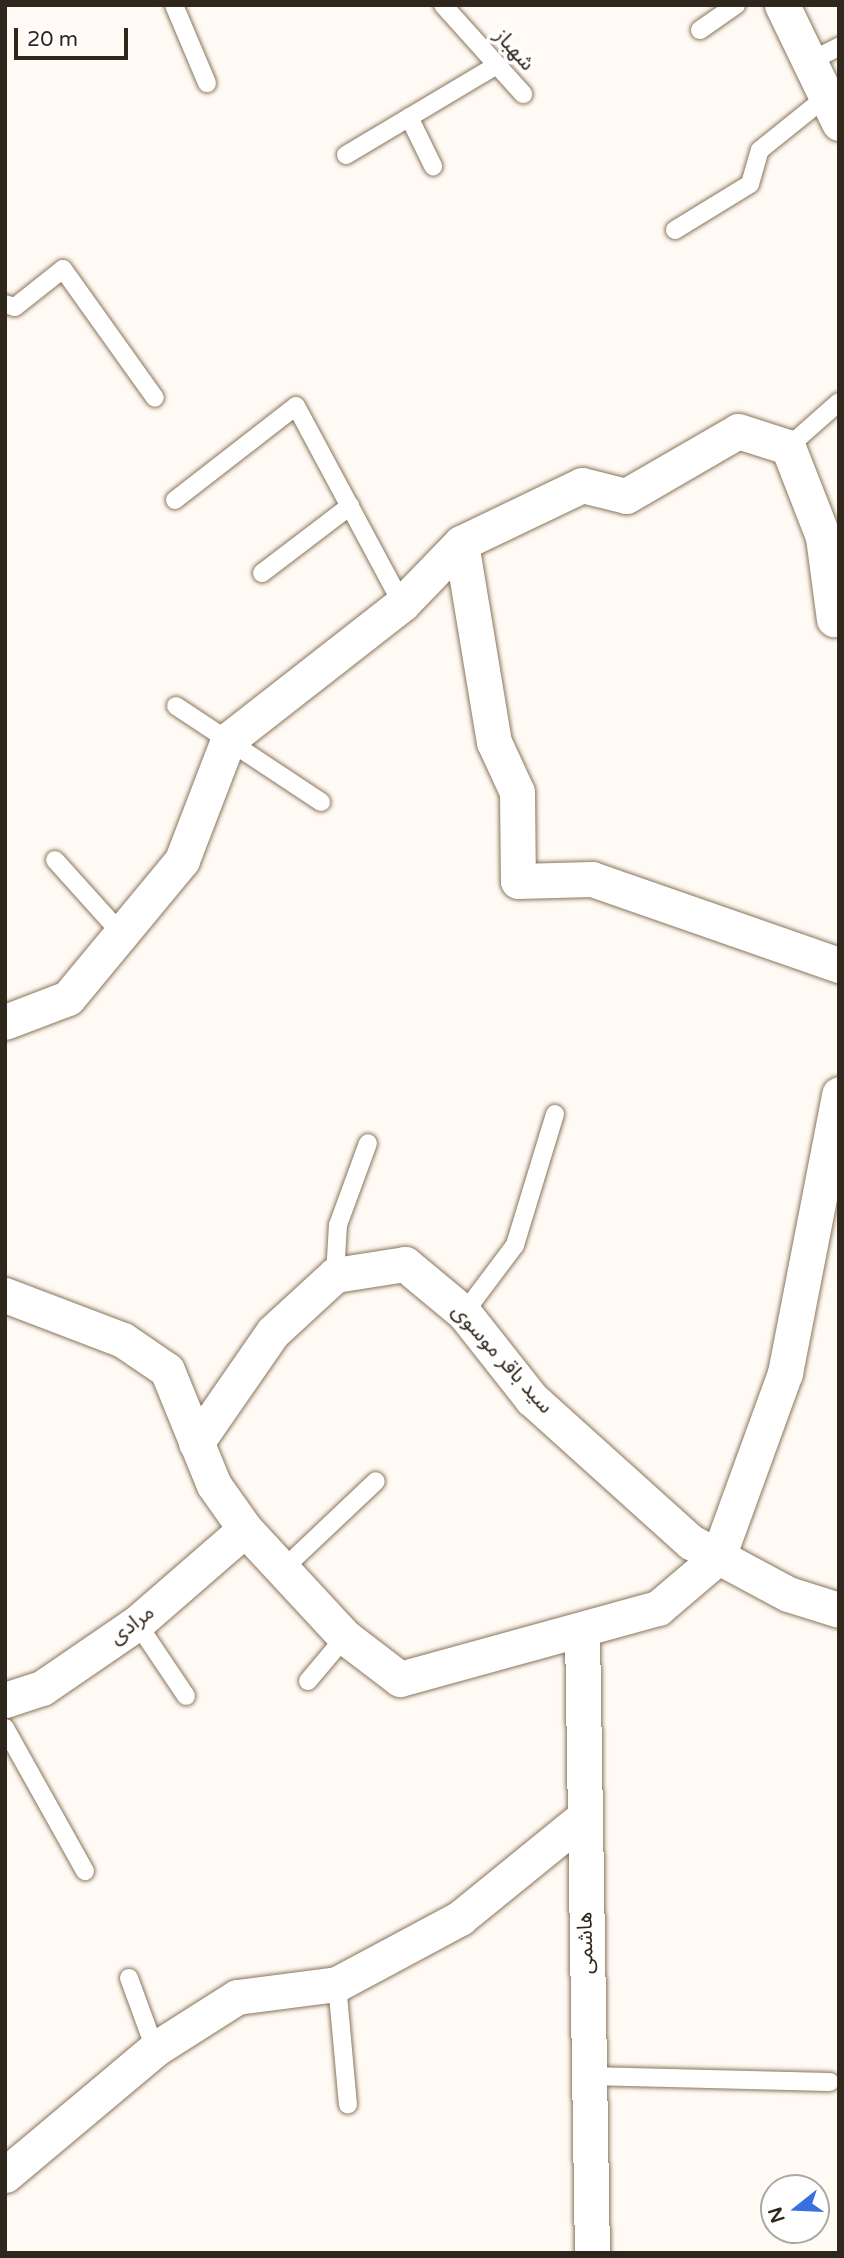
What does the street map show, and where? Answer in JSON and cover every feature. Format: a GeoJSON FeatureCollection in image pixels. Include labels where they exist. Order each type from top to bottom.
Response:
{"type":"FeatureCollection","features":[{"type":"Feature","properties":{"kind":"street"},"geometry":{"type":"LineString","coordinates":[[782,5],[824,55],[832,110]]}},
{"type":"Feature","properties":{"kind":"street"},"geometry":{"type":"LineString","coordinates":[[5,1022],[68,998],[119,931],[182,860],[228,740],[402,604],[461,543],[582,485],[626,496],[738,431],[788,447],[823,537],[834,620]]}},
{"type":"Feature","properties":{"kind":"street"},"geometry":{"type":"LineString","coordinates":[[461,543],[494,742],[517,792],[517,881],[592,879],[839,965]]}},
{"type":"Feature","properties":{"kind":"street"},"geometry":{"type":"LineString","coordinates":[[5,1295],[122,1340],[167,1370],[214,1485],[245,1529],[345,1637],[400,1679],[582,1632],[658,1608],[718,1556],[785,1373],[839,1094]]}},
{"type":"Feature","properties":{"kind":"street","name":"سید باقر موسوی"},"geometry":{"type":"LineString","coordinates":[[335,1275],[405,1264],[464,1313],[532,1399],[691,1542],[788,1594],[839,1610]]}},
{"type":"Feature","properties":{"kind":"street"},"geometry":{"type":"LineString","coordinates":[[196,1443],[273,1332],[335,1275]]}},
{"type":"Feature","properties":{"kind":"street","name":"مرادی"},"geometry":{"type":"LineString","coordinates":[[5,1700],[42,1688],[137,1623],[245,1529]]}},
{"type":"Feature","properties":{"kind":"street","name":"هاشمی"},"geometry":{"type":"LineString","coordinates":[[582,1632],[592,2253]]}},
{"type":"Feature","properties":{"kind":"street"},"geometry":{"type":"LineString","coordinates":[[5,2175],[155,2049],[237,1997],[337,1984],[460,1918],[583,1818]]}},
{"type":"Feature","properties":{"kind":"lane"},"geometry":{"type":"LineString","coordinates":[[174,5],[207,83]]}},
{"type":"Feature","properties":{"kind":"lane","name":"شهباز"},"geometry":{"type":"LineString","coordinates":[[443,5],[523,94]]}},
{"type":"Feature","properties":{"kind":"lane"},"geometry":{"type":"LineString","coordinates":[[700,30],[736,5]]}},
{"type":"Feature","properties":{"kind":"lane"},"geometry":{"type":"LineString","coordinates":[[346,155],[497,65]]}},
{"type":"Feature","properties":{"kind":"lane"},"geometry":{"type":"LineString","coordinates":[[676,230],[750,184],[760,150],[832,110]]}},
{"type":"Feature","properties":{"kind":"lane"},"geometry":{"type":"LineString","coordinates":[[409,117],[433,166]]}},
{"type":"Feature","properties":{"kind":"lane"},"geometry":{"type":"LineString","coordinates":[[5,304],[15,307],[63,269],[155,398]]}},
{"type":"Feature","properties":{"kind":"lane"},"geometry":{"type":"LineString","coordinates":[[788,447],[839,402]]}},
{"type":"Feature","properties":{"kind":"lane"},"geometry":{"type":"LineString","coordinates":[[175,500],[296,406],[402,604]]}},
{"type":"Feature","properties":{"kind":"lane"},"geometry":{"type":"LineString","coordinates":[[262,573],[350,506]]}},
{"type":"Feature","properties":{"kind":"lane"},"geometry":{"type":"LineString","coordinates":[[176,706],[321,802]]}},
{"type":"Feature","properties":{"kind":"lane"},"geometry":{"type":"LineString","coordinates":[[55,860],[119,931]]}},
{"type":"Feature","properties":{"kind":"lane"},"geometry":{"type":"LineString","coordinates":[[464,1313],[515,1245],[555,1114]]}},
{"type":"Feature","properties":{"kind":"lane"},"geometry":{"type":"LineString","coordinates":[[335,1275],[338,1225],[368,1143]]}},
{"type":"Feature","properties":{"kind":"lane"},"geometry":{"type":"LineString","coordinates":[[282,1570],[376,1481]]}},
{"type":"Feature","properties":{"kind":"lane"},"geometry":{"type":"LineString","coordinates":[[137,1623],[186,1696]]}},
{"type":"Feature","properties":{"kind":"lane"},"geometry":{"type":"LineString","coordinates":[[308,1681],[345,1637]]}},
{"type":"Feature","properties":{"kind":"lane"},"geometry":{"type":"LineString","coordinates":[[5,1728],[85,1871]]}},
{"type":"Feature","properties":{"kind":"lane"},"geometry":{"type":"LineString","coordinates":[[129,1978],[155,2049]]}},
{"type":"Feature","properties":{"kind":"lane"},"geometry":{"type":"LineString","coordinates":[[337,1984],[348,2104]]}},
{"type":"Feature","properties":{"kind":"lane"},"geometry":{"type":"LineString","coordinates":[[588,2076],[830,2082]]}}]}
